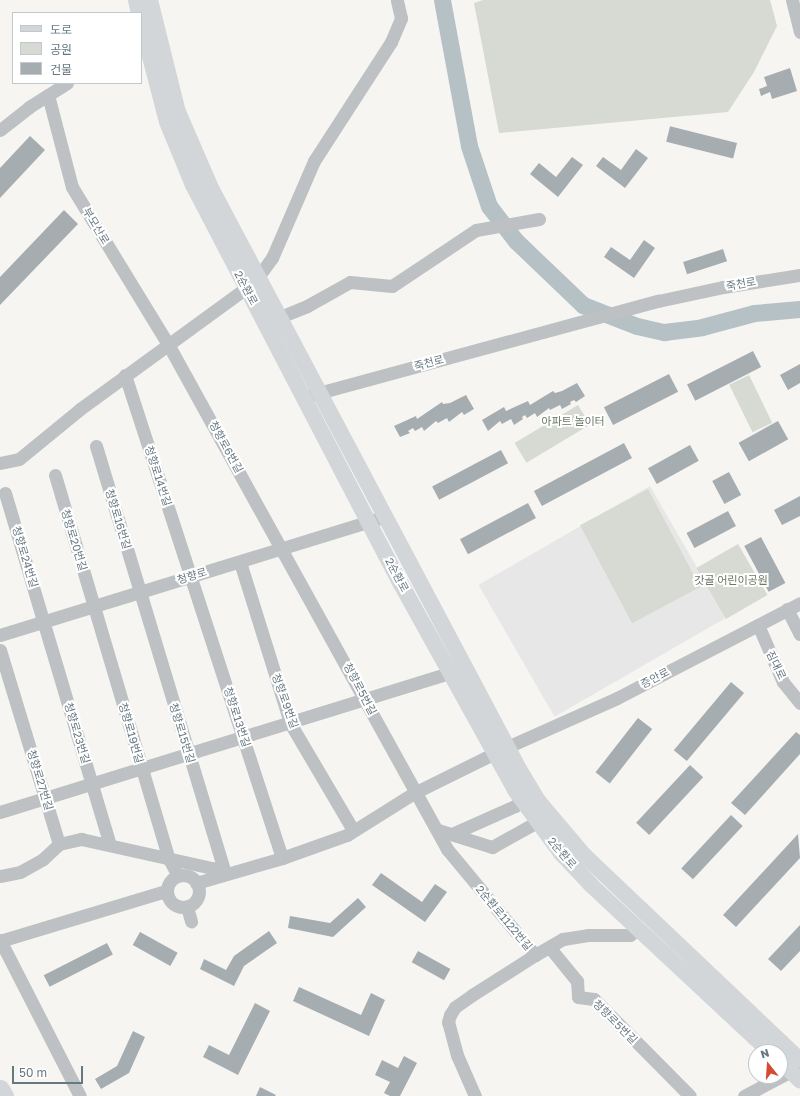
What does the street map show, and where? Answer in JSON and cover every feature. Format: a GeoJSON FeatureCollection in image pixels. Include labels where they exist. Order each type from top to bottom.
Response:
{"type":"FeatureCollection","features":[{"type":"Feature","properties":{"kind":"highway"},"geometry":{"type":"LineString","coordinates":[[0,1089],[4,1096]]}},
{"type":"Feature","properties":{"kind":"main road"},"geometry":{"type":"LineString","coordinates":[[136,0],[139,12]]}},
{"type":"Feature","properties":{"kind":"main road","name":"2순환로"},"geometry":{"type":"LineString","coordinates":[[150,0],[146,30],[156,85],[179,154],[303,398],[450,673],[501,750],[539,802],[585,856],[794,1068]]}},
{"type":"Feature","properties":{"kind":"main road","name":"2순환로"},"geometry":{"type":"LineString","coordinates":[[146,30],[195,153],[384,518],[501,750],[522,800],[561,853],[637,928],[761,1044]]}},
{"type":"Feature","properties":{"kind":"street","name":"2순환로"},"geometry":{"type":"LineString","coordinates":[[258,277],[272,258],[314,161],[392,42],[402,18],[397,0]]}},
{"type":"Feature","properties":{"kind":"street"},"geometry":{"type":"LineString","coordinates":[[792,0],[800,32]]}},
{"type":"Feature","properties":{"kind":"street"},"geometry":{"type":"LineString","coordinates":[[0,130],[65,84]]}},
{"type":"Feature","properties":{"kind":"street","name":"부모산로"},"geometry":{"type":"LineString","coordinates":[[48,95],[72,187],[169,346]]}},
{"type":"Feature","properties":{"kind":"street"},"geometry":{"type":"LineString","coordinates":[[280,317],[306,306],[350,282],[392,286],[476,230],[539,219]]}},
{"type":"Feature","properties":{"kind":"street","name":"죽천로"},"geometry":{"type":"LineString","coordinates":[[303,398],[658,301],[723,287],[800,275]]}},
{"type":"Feature","properties":{"kind":"street"},"geometry":{"type":"LineString","coordinates":[[0,463],[19,458],[125,375],[169,346],[246,288]]}},
{"type":"Feature","properties":{"kind":"street","name":"청향로6번길"},"geometry":{"type":"LineString","coordinates":[[169,346],[283,548]]}},
{"type":"Feature","properties":{"kind":"street","name":"청향로14번길"},"geometry":{"type":"LineString","coordinates":[[125,375],[191,576]]}},
{"type":"Feature","properties":{"kind":"street","name":"청향로16번길"},"geometry":{"type":"LineString","coordinates":[[96,446],[140,592]]}},
{"type":"Feature","properties":{"kind":"street","name":"청향로20번길"},"geometry":{"type":"LineString","coordinates":[[55,475],[94,606]]}},
{"type":"Feature","properties":{"kind":"street","name":"청향로24번길"},"geometry":{"type":"LineString","coordinates":[[5,493],[44,621]]}},
{"type":"Feature","properties":{"kind":"street","name":"청향로"},"geometry":{"type":"LineString","coordinates":[[0,635],[384,518]]}},
{"type":"Feature","properties":{"kind":"street","name":"청향로5번길"},"geometry":{"type":"LineString","coordinates":[[283,548],[366,699],[414,793],[438,830]]}},
{"type":"Feature","properties":{"kind":"street","name":"청향로9번길"},"geometry":{"type":"LineString","coordinates":[[240,562],[290,723],[353,830]]}},
{"type":"Feature","properties":{"kind":"street","name":"청향로13번길"},"geometry":{"type":"LineString","coordinates":[[191,576],[282,858]]}},
{"type":"Feature","properties":{"kind":"street","name":"청향로15번길"},"geometry":{"type":"LineString","coordinates":[[140,592],[224,874]]}},
{"type":"Feature","properties":{"kind":"street","name":"증안로"},"geometry":{"type":"LineString","coordinates":[[196,883],[282,858],[347,835],[414,793],[501,750],[617,698],[800,603]]}},
{"type":"Feature","properties":{"kind":"street","name":"청향로19번길"},"geometry":{"type":"LineString","coordinates":[[94,606],[169,859],[178,876]]}},
{"type":"Feature","properties":{"kind":"street"},"geometry":{"type":"LineString","coordinates":[[787,609],[800,634]]}},
{"type":"Feature","properties":{"kind":"street","name":"청향로23번길"},"geometry":{"type":"LineString","coordinates":[[44,621],[110,845]]}},
{"type":"Feature","properties":{"kind":"street","name":"짐대로"},"geometry":{"type":"LineString","coordinates":[[758,625],[783,682],[800,702]]}},
{"type":"Feature","properties":{"kind":"street","name":"청향로27번길"},"geometry":{"type":"LineString","coordinates":[[0,650],[59,844]]}},
{"type":"Feature","properties":{"kind":"street"},"geometry":{"type":"LineString","coordinates":[[1,810],[92,784],[450,673]]}},
{"type":"Feature","properties":{"kind":"street"},"geometry":{"type":"LineString","coordinates":[[452,834],[515,806],[522,800]]}},
{"type":"Feature","properties":{"kind":"street"},"geometry":{"type":"LineString","coordinates":[[438,830],[492,847],[537,822]]}},
{"type":"Feature","properties":{"kind":"street","name":"2순환로1122번길"},"geometry":{"type":"LineString","coordinates":[[438,830],[447,849],[535,955],[550,948],[563,939],[588,935],[630,935],[637,928]]}},
{"type":"Feature","properties":{"kind":"street"},"geometry":{"type":"LineString","coordinates":[[0,876],[20,872],[44,859],[59,844],[81,839],[212,868],[224,874]]}},
{"type":"Feature","properties":{"kind":"street"},"geometry":{"type":"LineString","coordinates":[[187,875],[196,883],[198,896],[187,907],[172,903],[166,891],[168,883],[178,876],[187,875]]}},
{"type":"Feature","properties":{"kind":"street"},"geometry":{"type":"LineString","coordinates":[[80,1096],[0,940],[166,891]]}},
{"type":"Feature","properties":{"kind":"street"},"geometry":{"type":"LineString","coordinates":[[187,907],[191,921]]}},
{"type":"Feature","properties":{"kind":"street","name":"청향로5번길"},"geometry":{"type":"LineString","coordinates":[[550,948],[578,982],[578,997],[594,999],[690,1096]]}},
{"type":"Feature","properties":{"kind":"street"},"geometry":{"type":"LineString","coordinates":[[474,1096],[457,1055],[448,1022],[450,1015],[454,1007],[535,955]]}},
{"type":"Feature","properties":{"kind":"street"},"geometry":{"type":"LineString","coordinates":[[744,1096],[794,1068]]}},
{"type":"Feature","properties":{"kind":"shaded area"},"geometry":{"type":"Polygon","coordinates":[[[650,486],[726,618],[555,717],[479,585],[650,486]]]}},
{"type":"Feature","properties":{"kind":"green space"},"geometry":{"type":"Polygon","coordinates":[[[483,0],[770,0],[777,26],[754,72],[728,112],[499,133],[474,3],[483,0]]]}},
{"type":"Feature","properties":{"kind":"green space"},"geometry":{"type":"Polygon","coordinates":[[[749,375],[772,423],[752,432],[729,385],[749,375]]]}},
{"type":"Feature","properties":{"kind":"green space","name":"아파트 놀이터"},"geometry":{"type":"Polygon","coordinates":[[[578,405],[590,425],[526,463],[515,443],[578,405]]]}},
{"type":"Feature","properties":{"kind":"green space"},"geometry":{"type":"Polygon","coordinates":[[[648,489],[700,587],[632,623],[580,525],[648,489]]]}},
{"type":"Feature","properties":{"kind":"green space","name":"갓골 어린이공원"},"geometry":{"type":"Polygon","coordinates":[[[738,544],[768,595],[726,619],[696,568],[738,544]]]}},
{"type":"Feature","properties":{"kind":"building"},"geometry":{"type":"Polygon","coordinates":[[[790,68],[797,91],[772,99],[770,92],[761,96],[759,89],[767,86],[764,77],[790,68]]]}},
{"type":"Feature","properties":{"kind":"building"},"geometry":{"type":"Polygon","coordinates":[[[670,126],[737,143],[733,159],[666,142],[670,126]]]}},
{"type":"Feature","properties":{"kind":"building"},"geometry":{"type":"Polygon","coordinates":[[[30,136],[45,150],[0,198],[0,168],[30,136]]]}},
{"type":"Feature","properties":{"kind":"building"},"geometry":{"type":"Polygon","coordinates":[[[636,149],[648,158],[625,188],[596,166],[603,157],[621,170],[636,149]]]}},
{"type":"Feature","properties":{"kind":"building"},"geometry":{"type":"Polygon","coordinates":[[[572,157],[583,165],[558,197],[530,174],[539,163],[556,177],[572,157]]]}},
{"type":"Feature","properties":{"kind":"building"},"geometry":{"type":"Polygon","coordinates":[[[64,210],[78,224],[0,305],[0,277],[64,210]]]}},
{"type":"Feature","properties":{"kind":"building"},"geometry":{"type":"Polygon","coordinates":[[[644,240],[655,248],[634,278],[604,257],[611,247],[630,260],[644,240]]]}},
{"type":"Feature","properties":{"kind":"building"},"geometry":{"type":"Polygon","coordinates":[[[723,249],[727,261],[687,274],[683,262],[723,249]]]}},
{"type":"Feature","properties":{"kind":"building"},"geometry":{"type":"Polygon","coordinates":[[[753,351],[761,367],[695,401],[687,385],[753,351]]]}},
{"type":"Feature","properties":{"kind":"building"},"geometry":{"type":"Polygon","coordinates":[[[800,364],[800,383],[788,390],[780,375],[800,364]]]}},
{"type":"Feature","properties":{"kind":"building"},"geometry":{"type":"Polygon","coordinates":[[[669,374],[678,392],[613,425],[604,407],[669,374]]]}},
{"type":"Feature","properties":{"kind":"building"},"geometry":{"type":"Polygon","coordinates":[[[577,383],[585,396],[576,402],[574,400],[570,402],[571,404],[562,409],[560,405],[550,410],[549,408],[537,417],[535,413],[527,418],[525,415],[522,417],[523,419],[514,425],[511,419],[502,424],[500,421],[488,431],[482,420],[504,407],[506,411],[528,401],[530,405],[553,391],[555,393],[562,391],[577,383]]]}},
{"type":"Feature","properties":{"kind":"building"},"geometry":{"type":"Polygon","coordinates":[[[466,395],[474,409],[464,415],[462,412],[449,422],[447,418],[438,423],[436,421],[424,431],[422,427],[415,431],[413,428],[408,431],[410,433],[400,437],[394,426],[416,416],[417,419],[442,402],[443,404],[450,403],[466,395]]]}},
{"type":"Feature","properties":{"kind":"building"},"geometry":{"type":"Polygon","coordinates":[[[778,421],[788,439],[749,461],[739,443],[778,421]]]}},
{"type":"Feature","properties":{"kind":"building"},"geometry":{"type":"Polygon","coordinates":[[[624,443],[632,458],[542,506],[534,491],[624,443]]]}},
{"type":"Feature","properties":{"kind":"building"},"geometry":{"type":"Polygon","coordinates":[[[690,445],[699,461],[657,484],[648,468],[690,445]]]}},
{"type":"Feature","properties":{"kind":"building"},"geometry":{"type":"Polygon","coordinates":[[[501,450],[508,463],[439,500],[432,487],[501,450]]]}},
{"type":"Feature","properties":{"kind":"building"},"geometry":{"type":"Polygon","coordinates":[[[729,472],[741,495],[724,504],[712,481],[729,472]]]}},
{"type":"Feature","properties":{"kind":"building"},"geometry":{"type":"Polygon","coordinates":[[[800,496],[800,516],[782,525],[774,510],[800,496]]]}},
{"type":"Feature","properties":{"kind":"building"},"geometry":{"type":"Polygon","coordinates":[[[528,503],[536,518],[468,554],[460,539],[528,503]]]}},
{"type":"Feature","properties":{"kind":"building"},"geometry":{"type":"Polygon","coordinates":[[[728,511],[736,526],[694,548],[687,533],[728,511]]]}},
{"type":"Feature","properties":{"kind":"building"},"geometry":{"type":"Polygon","coordinates":[[[761,537],[785,583],[769,592],[744,546],[761,537]]]}},
{"type":"Feature","properties":{"kind":"building"},"geometry":{"type":"Polygon","coordinates":[[[731,682],[744,693],[687,761],[674,750],[731,682]]]}},
{"type":"Feature","properties":{"kind":"building"},"geometry":{"type":"Polygon","coordinates":[[[638,718],[652,729],[610,783],[596,772],[638,718]]]}},
{"type":"Feature","properties":{"kind":"building"},"geometry":{"type":"Polygon","coordinates":[[[796,732],[800,735],[800,754],[745,815],[731,803],[796,732]]]}},
{"type":"Feature","properties":{"kind":"building"},"geometry":{"type":"Polygon","coordinates":[[[690,765],[703,777],[649,835],[636,823],[690,765]]]}},
{"type":"Feature","properties":{"kind":"building"},"geometry":{"type":"Polygon","coordinates":[[[731,815],[743,826],[693,879],[681,868],[731,815]]]}},
{"type":"Feature","properties":{"kind":"building"},"geometry":{"type":"Polygon","coordinates":[[[798,834],[800,858],[736,927],[723,915],[798,834]]]}},
{"type":"Feature","properties":{"kind":"building"},"geometry":{"type":"Polygon","coordinates":[[[381,873],[422,902],[435,884],[447,892],[425,922],[372,885],[381,873]]]}},
{"type":"Feature","properties":{"kind":"building"},"geometry":{"type":"Polygon","coordinates":[[[358,898],[366,907],[333,937],[288,928],[290,916],[330,923],[358,898]]]}},
{"type":"Feature","properties":{"kind":"building"},"geometry":{"type":"Polygon","coordinates":[[[800,925],[800,951],[781,971],[768,959],[800,925]]]}},
{"type":"Feature","properties":{"kind":"building"},"geometry":{"type":"Polygon","coordinates":[[[269,931],[277,943],[244,966],[234,986],[200,969],[204,959],[226,970],[234,956],[269,931]]]}},
{"type":"Feature","properties":{"kind":"building"},"geometry":{"type":"Polygon","coordinates":[[[140,932],[178,953],[170,966],[133,945],[140,932]]]}},
{"type":"Feature","properties":{"kind":"building"},"geometry":{"type":"Polygon","coordinates":[[[107,943],[113,955],[50,987],[44,975],[107,943]]]}},
{"type":"Feature","properties":{"kind":"building"},"geometry":{"type":"Polygon","coordinates":[[[418,951],[450,969],[444,980],[412,962],[418,951]]]}},
{"type":"Feature","properties":{"kind":"building"},"geometry":{"type":"Polygon","coordinates":[[[299,987],[361,1015],[371,993],[385,1000],[369,1036],[293,1001],[299,987]]]}},
{"type":"Feature","properties":{"kind":"building"},"geometry":{"type":"Polygon","coordinates":[[[255,1003],[270,1011],[238,1075],[203,1057],[209,1045],[229,1055],[255,1003]]]}},
{"type":"Feature","properties":{"kind":"building"},"geometry":{"type":"Polygon","coordinates":[[[133,1031],[145,1037],[129,1073],[101,1089],[95,1079],[117,1066],[133,1031]]]}},
{"type":"Feature","properties":{"kind":"building"},"geometry":{"type":"Polygon","coordinates":[[[404,1056],[417,1063],[400,1096],[390,1096],[384,1093],[390,1082],[375,1075],[382,1060],[398,1068],[404,1056]]]}},
{"type":"Feature","properties":{"kind":"building"},"geometry":{"type":"Polygon","coordinates":[[[260,1087],[276,1095],[256,1096],[260,1087]]]}},
{"type":"Feature","properties":{"kind":"waterway"},"geometry":{"type":"LineString","coordinates":[[442,0],[469,146],[489,206],[516,241],[583,305],[637,326],[664,332],[702,327],[754,313],[800,309]]}}]}
